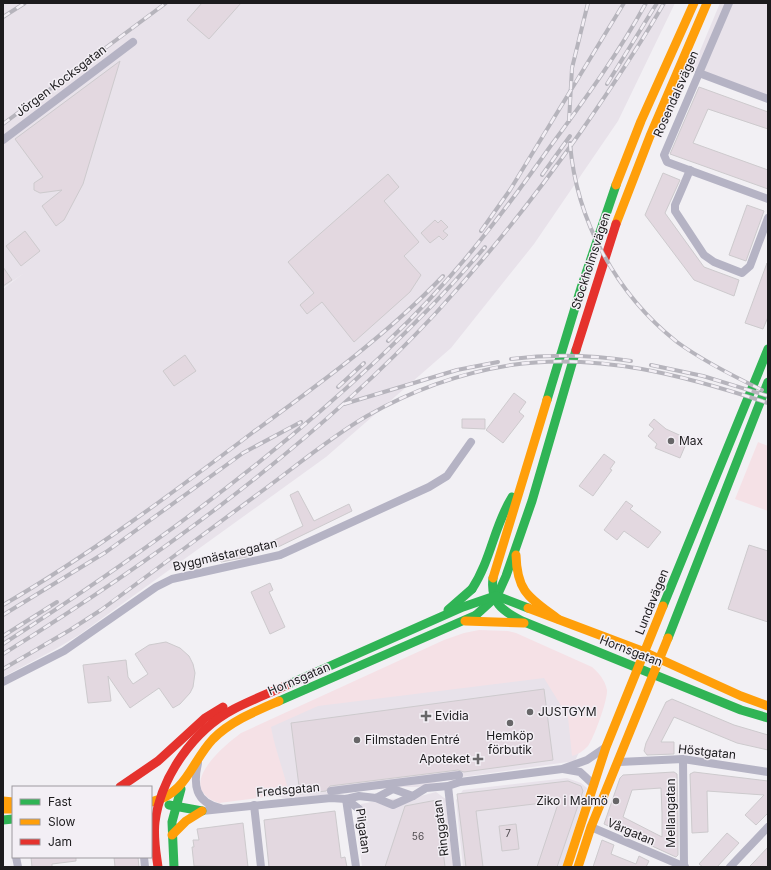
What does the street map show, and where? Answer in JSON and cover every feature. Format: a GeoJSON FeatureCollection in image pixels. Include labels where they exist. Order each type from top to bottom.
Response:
{"type":"FeatureCollection","features":[{"type":"Feature","properties":{"kind":"main road","name":"Stockholmsvägen"},"geometry":{"type":"LineString","coordinates":[[495,597],[491,591],[493,578],[525,480],[565,340],[613,191],[641,122],[694,3]]}},
{"type":"Feature","properties":{"kind":"main road","name":"Stockholmsvägen"},"geometry":{"type":"LineString","coordinates":[[520,535],[597,279],[624,198],[658,113],[707,3]]}},
{"type":"Feature","properties":{"kind":"main road","name":"Lundavägen"},"geometry":{"type":"LineString","coordinates":[[566,867],[606,747],[768,349]]}},
{"type":"Feature","properties":{"kind":"main road"},"geometry":{"type":"LineString","coordinates":[[578,867],[591,827],[619,762],[768,382]]}},
{"type":"Feature","properties":{"kind":"main road","name":"Stockholmsvägen"},"geometry":{"type":"LineString","coordinates":[[472,589],[486,564],[507,504],[525,480]]}},
{"type":"Feature","properties":{"kind":"main road"},"geometry":{"type":"LineString","coordinates":[[495,597],[506,576],[520,535]]}},
{"type":"Feature","properties":{"kind":"main road"},"geometry":{"type":"LineString","coordinates":[[520,535],[516,567],[523,590],[536,604],[558,619]]}},
{"type":"Feature","properties":{"kind":"main road","name":"Hornsgatan"},"geometry":{"type":"LineString","coordinates":[[436,619],[472,589]]}},
{"type":"Feature","properties":{"kind":"main road","name":"Hornsgatan"},"geometry":{"type":"LineString","coordinates":[[158,867],[152,829],[154,801],[168,783],[187,750],[206,728],[234,708],[292,684],[436,619],[495,597],[645,652],[697,674],[732,693],[768,706]]}},
{"type":"Feature","properties":{"kind":"main road","name":"Hornsgatan"},"geometry":{"type":"LineString","coordinates":[[154,801],[169,797],[176,792],[200,756],[220,732],[245,716],[465,621],[476,615],[495,597]]}},
{"type":"Feature","properties":{"kind":"main road","name":"Hornsgatan"},"geometry":{"type":"LineString","coordinates":[[495,597],[503,610],[528,623],[654,673],[741,710],[768,718]]}},
{"type":"Feature","properties":{"kind":"main road"},"geometry":{"type":"LineString","coordinates":[[465,621],[528,623]]}},
{"type":"Feature","properties":{"kind":"main road"},"geometry":{"type":"LineString","coordinates":[[121,786],[158,761],[206,718],[219,710],[244,697],[292,684]]}},
{"type":"Feature","properties":{"kind":"main road"},"geometry":{"type":"LineString","coordinates":[[174,867],[172,835],[175,807],[184,780]]}},
{"type":"Feature","properties":{"kind":"main road"},"geometry":{"type":"LineString","coordinates":[[168,783],[169,797],[175,807]]}},
{"type":"Feature","properties":{"kind":"main road"},"geometry":{"type":"LineString","coordinates":[[154,801],[202,812]]}},
{"type":"Feature","properties":{"kind":"main road"},"geometry":{"type":"LineString","coordinates":[[154,801],[164,816],[169,867]]}},
{"type":"Feature","properties":{"kind":"main road"},"geometry":{"type":"LineString","coordinates":[[152,829],[175,807]]}},
{"type":"Feature","properties":{"kind":"main road"},"geometry":{"type":"LineString","coordinates":[[172,835],[186,821],[202,812]]}},
{"type":"Feature","properties":{"kind":"street","name":"Rosendalsvägen"},"geometry":{"type":"LineString","coordinates":[[729,3],[664,152],[668,162],[768,199]]}},
{"type":"Feature","properties":{"kind":"street","name":"Jörgen Kocksgatan"},"geometry":{"type":"LineString","coordinates":[[3,140],[134,42]]}},
{"type":"Feature","properties":{"kind":"street"},"geometry":{"type":"LineString","coordinates":[[699,73],[768,99]]}},
{"type":"Feature","properties":{"kind":"street"},"geometry":{"type":"LineString","coordinates":[[690,170],[675,205],[675,211],[704,254],[714,262],[742,273],[750,266],[768,218]]}},
{"type":"Feature","properties":{"kind":"street","name":"Byggmästaregatan"},"geometry":{"type":"LineString","coordinates":[[3,682],[64,651],[156,587],[172,579],[280,555],[429,487],[447,476],[471,442]]}},
{"type":"Feature","properties":{"kind":"street","name":"Fredsgatan"},"geometry":{"type":"LineString","coordinates":[[202,812],[332,798],[346,799],[359,796],[376,798],[393,806],[426,788],[448,786],[460,782],[562,769],[587,760],[606,747]]}},
{"type":"Feature","properties":{"kind":"street"},"geometry":{"type":"LineString","coordinates":[[200,756],[195,784],[197,792],[202,800],[211,806],[224,809]]}},
{"type":"Feature","properties":{"kind":"street","name":"Höstgatan"},"geometry":{"type":"LineString","coordinates":[[619,762],[683,759],[768,772]]}},
{"type":"Feature","properties":{"kind":"street","name":"Mellangatan"},"geometry":{"type":"LineString","coordinates":[[683,759],[684,867]]}},
{"type":"Feature","properties":{"kind":"street","name":"Fredsgatan"},"geometry":{"type":"LineString","coordinates":[[562,769],[580,772],[594,785]]}},
{"type":"Feature","properties":{"kind":"street"},"geometry":{"type":"LineString","coordinates":[[331,791],[459,775]]}},
{"type":"Feature","properties":{"kind":"street","name":"Ringgatan"},"geometry":{"type":"LineString","coordinates":[[448,786],[458,867]]}},
{"type":"Feature","properties":{"kind":"street"},"geometry":{"type":"LineString","coordinates":[[376,798],[393,789],[413,796]]}},
{"type":"Feature","properties":{"kind":"street"},"geometry":{"type":"LineString","coordinates":[[332,804],[346,799],[360,809]]}},
{"type":"Feature","properties":{"kind":"street","name":"Pilgatan"},"geometry":{"type":"LineString","coordinates":[[346,799],[356,867]]}},
{"type":"Feature","properties":{"kind":"street"},"geometry":{"type":"LineString","coordinates":[[254,806],[261,867]]}},
{"type":"Feature","properties":{"kind":"street","name":"Vårgatan"},"geometry":{"type":"LineString","coordinates":[[591,827],[684,867]]}},
{"type":"Feature","properties":{"kind":"street"},"geometry":{"type":"LineString","coordinates":[[730,867],[768,827]]}},
{"type":"Feature","properties":{"kind":"shaded area"},"geometry":{"type":"Polygon","coordinates":[[[3,3],[675,3],[618,121],[534,244],[451,348],[326,457],[79,635],[3,677],[3,289],[24,273],[3,288],[3,3]]]}},
{"type":"Feature","properties":{"kind":"shaded area"},"geometry":{"type":"Polygon","coordinates":[[[720,3],[768,3],[768,97],[692,70],[720,3]]]}},
{"type":"Feature","properties":{"kind":"shaded area"},"geometry":{"type":"Polygon","coordinates":[[[758,442],[768,446],[768,511],[735,499],[758,442]]]}},
{"type":"Feature","properties":{"kind":"shaded area"},"geometry":{"type":"Polygon","coordinates":[[[479,630],[508,631],[516,633],[592,667],[599,674],[606,686],[607,695],[597,727],[588,746],[572,756],[568,717],[544,678],[318,706],[271,727],[289,794],[219,803],[206,796],[201,788],[201,778],[214,757],[241,733],[444,640],[464,633],[479,630]]]}},
{"type":"Feature","properties":{"kind":"shaded area"},"geometry":{"type":"Polygon","coordinates":[[[475,634],[598,711],[575,761],[455,778],[418,787],[393,787],[287,799],[269,794],[247,733],[475,634]]]}},
{"type":"Feature","properties":{"kind":"shaded area"},"geometry":{"type":"Polygon","coordinates":[[[567,778],[581,783],[587,788],[563,867],[463,867],[456,800],[463,790],[567,778]]]}},
{"type":"Feature","properties":{"kind":"shaded area"},"geometry":{"type":"Polygon","coordinates":[[[436,792],[447,800],[455,867],[362,867],[356,819],[361,804],[387,799],[413,798],[436,792]]]}},
{"type":"Feature","properties":{"kind":"building"},"geometry":{"type":"Polygon","coordinates":[[[202,3],[241,3],[209,39],[187,20],[202,3]]]}},
{"type":"Feature","properties":{"kind":"building"},"geometry":{"type":"Polygon","coordinates":[[[120,61],[83,184],[64,220],[56,226],[42,206],[62,190],[40,193],[34,190],[34,183],[43,177],[15,139],[120,61]]]}},
{"type":"Feature","properties":{"kind":"building"},"geometry":{"type":"Polygon","coordinates":[[[699,87],[768,112],[768,129],[708,109],[693,143],[768,170],[768,189],[670,154],[699,87]]]}},
{"type":"Feature","properties":{"kind":"building"},"geometry":{"type":"Polygon","coordinates":[[[663,173],[680,180],[665,213],[704,267],[739,280],[734,296],[694,280],[645,215],[663,173]]]}},
{"type":"Feature","properties":{"kind":"building"},"geometry":{"type":"Polygon","coordinates":[[[388,174],[399,187],[384,201],[419,242],[404,256],[421,275],[410,292],[354,342],[322,302],[307,314],[300,305],[314,293],[288,262],[388,174]]]}},
{"type":"Feature","properties":{"kind":"building"},"geometry":{"type":"Polygon","coordinates":[[[747,205],[764,211],[746,261],[729,255],[747,205]]]}},
{"type":"Feature","properties":{"kind":"building"},"geometry":{"type":"Polygon","coordinates":[[[435,220],[438,223],[441,220],[448,227],[443,231],[448,235],[443,240],[439,236],[430,243],[421,233],[435,220]]]}},
{"type":"Feature","properties":{"kind":"building"},"geometry":{"type":"Polygon","coordinates":[[[25,231],[40,251],[21,266],[6,246],[25,231]]]}},
{"type":"Feature","properties":{"kind":"building"},"geometry":{"type":"Polygon","coordinates":[[[767,263],[768,317],[763,329],[745,323],[767,263]]]}},
{"type":"Feature","properties":{"kind":"building"},"geometry":{"type":"Polygon","coordinates":[[[3,267],[12,280],[3,286],[3,267]]]}},
{"type":"Feature","properties":{"kind":"building"},"geometry":{"type":"Polygon","coordinates":[[[185,355],[196,371],[174,386],[163,371],[185,355]]]}},
{"type":"Feature","properties":{"kind":"building"},"geometry":{"type":"Polygon","coordinates":[[[514,393],[526,402],[519,412],[524,416],[503,443],[486,430],[514,393]]]}},
{"type":"Feature","properties":{"kind":"building"},"geometry":{"type":"Polygon","coordinates":[[[462,419],[485,419],[485,429],[462,428],[462,419]]]}},
{"type":"Feature","properties":{"kind":"building","name":"Max"},"geometry":{"type":"Polygon","coordinates":[[[654,419],[666,429],[688,439],[680,458],[655,448],[657,444],[648,436],[654,429],[649,425],[654,419]]]}},
{"type":"Feature","properties":{"kind":"building"},"geometry":{"type":"Polygon","coordinates":[[[604,454],[615,462],[610,469],[612,470],[593,496],[579,486],[604,454]]]}},
{"type":"Feature","properties":{"kind":"building"},"geometry":{"type":"Polygon","coordinates":[[[298,491],[314,521],[349,504],[352,511],[274,549],[271,542],[303,526],[290,495],[298,491]]]}},
{"type":"Feature","properties":{"kind":"building"},"geometry":{"type":"Polygon","coordinates":[[[626,501],[633,506],[630,509],[661,532],[648,548],[624,531],[617,540],[604,530],[626,501]]]}},
{"type":"Feature","properties":{"kind":"building"},"geometry":{"type":"Polygon","coordinates":[[[749,545],[768,551],[768,622],[728,609],[749,545]]]}},
{"type":"Feature","properties":{"kind":"building"},"geometry":{"type":"Polygon","coordinates":[[[251,550],[252,556],[221,562],[220,556],[251,550]]]}},
{"type":"Feature","properties":{"kind":"building"},"geometry":{"type":"Polygon","coordinates":[[[270,583],[273,590],[269,592],[285,627],[270,634],[251,592],[270,583]]]}},
{"type":"Feature","properties":{"kind":"building"},"geometry":{"type":"Polygon","coordinates":[[[166,642],[180,648],[189,656],[193,664],[195,673],[193,687],[190,693],[180,704],[173,708],[159,688],[130,708],[108,676],[111,701],[88,703],[83,665],[126,660],[128,677],[133,684],[148,674],[135,654],[149,645],[166,642]]]}},
{"type":"Feature","properties":{"kind":"building"},"geometry":{"type":"Polygon","coordinates":[[[544,689],[553,760],[464,772],[458,770],[330,786],[326,791],[300,794],[291,723],[544,689]]]}},
{"type":"Feature","properties":{"kind":"building"},"geometry":{"type":"Polygon","coordinates":[[[672,699],[734,725],[768,735],[768,750],[737,743],[674,717],[661,742],[674,742],[674,754],[647,755],[644,751],[646,743],[666,702],[672,699]]]}},
{"type":"Feature","properties":{"kind":"building"},"geometry":{"type":"Polygon","coordinates":[[[674,772],[677,774],[678,855],[676,857],[604,824],[620,778],[623,775],[674,772]],[[661,788],[632,790],[623,817],[662,837],[661,788]]]}},
{"type":"Feature","properties":{"kind":"building"},"geometry":{"type":"Polygon","coordinates":[[[694,772],[768,781],[768,813],[756,825],[745,815],[764,795],[707,791],[708,832],[692,833],[690,774],[694,772]]]}},
{"type":"Feature","properties":{"kind":"building"},"geometry":{"type":"Polygon","coordinates":[[[568,781],[581,786],[583,791],[557,867],[537,867],[559,801],[476,811],[483,867],[466,867],[457,794],[568,781]]]}},
{"type":"Feature","properties":{"kind":"building"},"geometry":{"type":"Polygon","coordinates":[[[437,800],[445,867],[385,867],[405,806],[437,800]]]}},
{"type":"Feature","properties":{"kind":"building"},"geometry":{"type":"Polygon","coordinates":[[[335,811],[341,858],[345,857],[347,867],[269,867],[264,820],[335,811]]]}},
{"type":"Feature","properties":{"kind":"building"},"geometry":{"type":"Polygon","coordinates":[[[243,823],[248,867],[194,866],[192,847],[194,847],[193,840],[199,840],[197,829],[243,823]]]}},
{"type":"Feature","properties":{"kind":"building"},"geometry":{"type":"Polygon","coordinates":[[[516,824],[519,849],[502,851],[499,826],[516,824]]]}},
{"type":"Feature","properties":{"kind":"building"},"geometry":{"type":"Polygon","coordinates":[[[727,833],[739,843],[717,867],[703,867],[699,864],[727,833]]]}},
{"type":"Feature","properties":{"kind":"building"},"geometry":{"type":"Polygon","coordinates":[[[602,840],[614,845],[611,854],[636,864],[639,856],[649,861],[646,867],[593,867],[602,840]]]}},
{"type":"Feature","properties":{"kind":"building"},"geometry":{"type":"Polygon","coordinates":[[[768,847],[768,867],[749,867],[754,862],[768,847]]]}},
{"type":"Feature","properties":{"kind":"building"},"geometry":{"type":"Polygon","coordinates":[[[31,858],[76,858],[76,861],[52,864],[52,867],[32,867],[31,858]]]}},
{"type":"Feature","properties":{"kind":"building"},"geometry":{"type":"Polygon","coordinates":[[[114,858],[138,858],[139,867],[115,867],[114,858]]]}},
{"type":"Feature","properties":{"kind":"railway"},"geometry":{"type":"LineString","coordinates":[[3,17],[25,3]]}},
{"type":"Feature","properties":{"kind":"railway"},"geometry":{"type":"LineString","coordinates":[[3,124],[166,3]]}},
{"type":"Feature","properties":{"kind":"railway"},"geometry":{"type":"LineString","coordinates":[[569,121],[572,68],[588,3]]}},
{"type":"Feature","properties":{"kind":"railway"},"geometry":{"type":"LineString","coordinates":[[481,231],[510,190],[624,3]]}},
{"type":"Feature","properties":{"kind":"railway"},"geometry":{"type":"LineString","coordinates":[[388,341],[432,297],[492,226],[599,79],[646,3]]}},
{"type":"Feature","properties":{"kind":"railway"},"geometry":{"type":"LineString","coordinates":[[607,84],[657,3]]}},
{"type":"Feature","properties":{"kind":"railway"},"geometry":{"type":"LineString","coordinates":[[3,654],[117,580],[230,498],[285,454],[388,362],[455,292],[530,201],[604,99],[664,3]]}},
{"type":"Feature","properties":{"kind":"railway"},"geometry":{"type":"LineString","coordinates":[[542,175],[570,136]]}},
{"type":"Feature","properties":{"kind":"railway"},"geometry":{"type":"LineString","coordinates":[[570,143],[574,172],[590,227],[618,278],[635,301],[655,323],[677,342],[718,368],[762,390]]}},
{"type":"Feature","properties":{"kind":"railway"},"geometry":{"type":"LineString","coordinates":[[3,644],[132,558],[258,463],[319,412],[378,359],[433,304],[485,247]]}},
{"type":"Feature","properties":{"kind":"railway"},"geometry":{"type":"LineString","coordinates":[[3,605],[68,565],[130,523],[302,396],[351,359],[399,319],[443,276]]}},
{"type":"Feature","properties":{"kind":"railway"},"geometry":{"type":"LineString","coordinates":[[511,359],[541,356],[571,356],[601,357],[631,361]]}},
{"type":"Feature","properties":{"kind":"railway"},"geometry":{"type":"LineString","coordinates":[[344,404],[457,370],[498,362]]}},
{"type":"Feature","properties":{"kind":"railway"},"geometry":{"type":"LineString","coordinates":[[3,669],[101,610],[325,443],[367,416],[401,398],[437,384],[492,368],[511,365],[544,362],[577,362],[609,364],[642,369],[706,384],[768,403]]}},
{"type":"Feature","properties":{"kind":"railway"},"geometry":{"type":"LineString","coordinates":[[338,387],[364,363]]}},
{"type":"Feature","properties":{"kind":"railway"},"geometry":{"type":"LineString","coordinates":[[651,365],[703,376],[768,396]]}},
{"type":"Feature","properties":{"kind":"railway"},"geometry":{"type":"LineString","coordinates":[[3,615],[106,552],[243,453],[301,422]]}},
{"type":"Feature","properties":{"kind":"railway"},"geometry":{"type":"LineString","coordinates":[[3,636],[57,602]]}},
{"type":"Feature","properties":{"kind":"traffic: fast"},"geometry":{"type":"LineString","coordinates":[[547,400],[581,288],[616,185]]}},
{"type":"Feature","properties":{"kind":"traffic: fast"},"geometry":{"type":"LineString","coordinates":[[663,606],[768,349]]}},
{"type":"Feature","properties":{"kind":"traffic: fast"},"geometry":{"type":"LineString","coordinates":[[476,615],[497,596],[506,576],[532,501],[576,350]]}},
{"type":"Feature","properties":{"kind":"traffic: fast"},"geometry":{"type":"LineString","coordinates":[[668,638],[768,382]]}},
{"type":"Feature","properties":{"kind":"traffic: fast"},"geometry":{"type":"LineString","coordinates":[[472,589],[484,566],[501,520],[512,497]]}},
{"type":"Feature","properties":{"kind":"traffic: fast"},"geometry":{"type":"LineString","coordinates":[[493,578],[493,593],[499,605],[522,621],[741,710],[768,718]]}},
{"type":"Feature","properties":{"kind":"traffic: fast"},"geometry":{"type":"LineString","coordinates":[[448,610],[472,589]]}},
{"type":"Feature","properties":{"kind":"traffic: fast"},"geometry":{"type":"LineString","coordinates":[[287,685],[463,607],[492,597],[497,596],[528,608]]}},
{"type":"Feature","properties":{"kind":"traffic: fast"},"geometry":{"type":"LineString","coordinates":[[279,701],[476,615]]}},
{"type":"Feature","properties":{"kind":"traffic: fast"},"geometry":{"type":"LineString","coordinates":[[174,867],[172,822],[181,789]]}},
{"type":"Feature","properties":{"kind":"traffic: fast"},"geometry":{"type":"LineString","coordinates":[[169,805],[202,811]]}},
{"type":"Feature","properties":{"kind":"traffic: fast"},"geometry":{"type":"LineString","coordinates":[[3,820],[12,819]]}},
{"type":"Feature","properties":{"kind":"traffic: slow"},"geometry":{"type":"LineString","coordinates":[[616,185],[641,121],[694,3]]}},
{"type":"Feature","properties":{"kind":"traffic: slow"},"geometry":{"type":"LineString","coordinates":[[616,224],[650,136],[707,3]]}},
{"type":"Feature","properties":{"kind":"traffic: slow"},"geometry":{"type":"LineString","coordinates":[[493,578],[547,400]]}},
{"type":"Feature","properties":{"kind":"traffic: slow"},"geometry":{"type":"LineString","coordinates":[[516,555],[517,568],[522,586],[533,600],[558,619]]}},
{"type":"Feature","properties":{"kind":"traffic: slow"},"geometry":{"type":"LineString","coordinates":[[567,867],[606,747],[663,606]]}},
{"type":"Feature","properties":{"kind":"traffic: slow"},"geometry":{"type":"LineString","coordinates":[[528,608],[642,651],[741,696],[768,706]]}},
{"type":"Feature","properties":{"kind":"traffic: slow"},"geometry":{"type":"LineString","coordinates":[[465,621],[524,623]]}},
{"type":"Feature","properties":{"kind":"traffic: slow"},"geometry":{"type":"LineString","coordinates":[[578,867],[591,827],[668,638]]}},
{"type":"Feature","properties":{"kind":"traffic: slow"},"geometry":{"type":"LineString","coordinates":[[152,802],[163,798],[181,785],[205,748],[220,733],[244,717],[279,701]]}},
{"type":"Feature","properties":{"kind":"traffic: slow"},"geometry":{"type":"LineString","coordinates":[[3,801],[12,802]]}},
{"type":"Feature","properties":{"kind":"traffic: slow"},"geometry":{"type":"LineString","coordinates":[[3,809],[12,809]]}},
{"type":"Feature","properties":{"kind":"traffic: slow"},"geometry":{"type":"LineString","coordinates":[[172,835],[186,821],[202,811]]}},
{"type":"Feature","properties":{"kind":"traffic: jam"},"geometry":{"type":"LineString","coordinates":[[576,350],[616,224]]}},
{"type":"Feature","properties":{"kind":"traffic: jam"},"geometry":{"type":"LineString","coordinates":[[158,867],[154,833],[158,805],[164,788],[182,756],[193,742],[219,718],[240,706],[287,685]]}},
{"type":"Feature","properties":{"kind":"traffic: jam"},"geometry":{"type":"LineString","coordinates":[[121,786],[158,761],[205,718],[223,707]]}},
{"type":"Feature","properties":{"kind":"place","name":"Max"},"geometry":{"type":"Point","coordinates":[671,441]}},
{"type":"Feature","properties":{"kind":"place","name":"JUSTGYM"},"geometry":{"type":"Point","coordinates":[530,712]}},
{"type":"Feature","properties":{"kind":"place","name":"Evidia"},"geometry":{"type":"Point","coordinates":[426,716]}},
{"type":"Feature","properties":{"kind":"place","name":"Hemköp förbutik"},"geometry":{"type":"Point","coordinates":[510,723]}},
{"type":"Feature","properties":{"kind":"place","name":"Filmstaden Entré"},"geometry":{"type":"Point","coordinates":[357,740]}},
{"type":"Feature","properties":{"kind":"place","name":"Apoteket"},"geometry":{"type":"Point","coordinates":[478,759]}},
{"type":"Feature","properties":{"kind":"place","name":"Ziko i Malmö"},"geometry":{"type":"Point","coordinates":[616,801]}}]}
